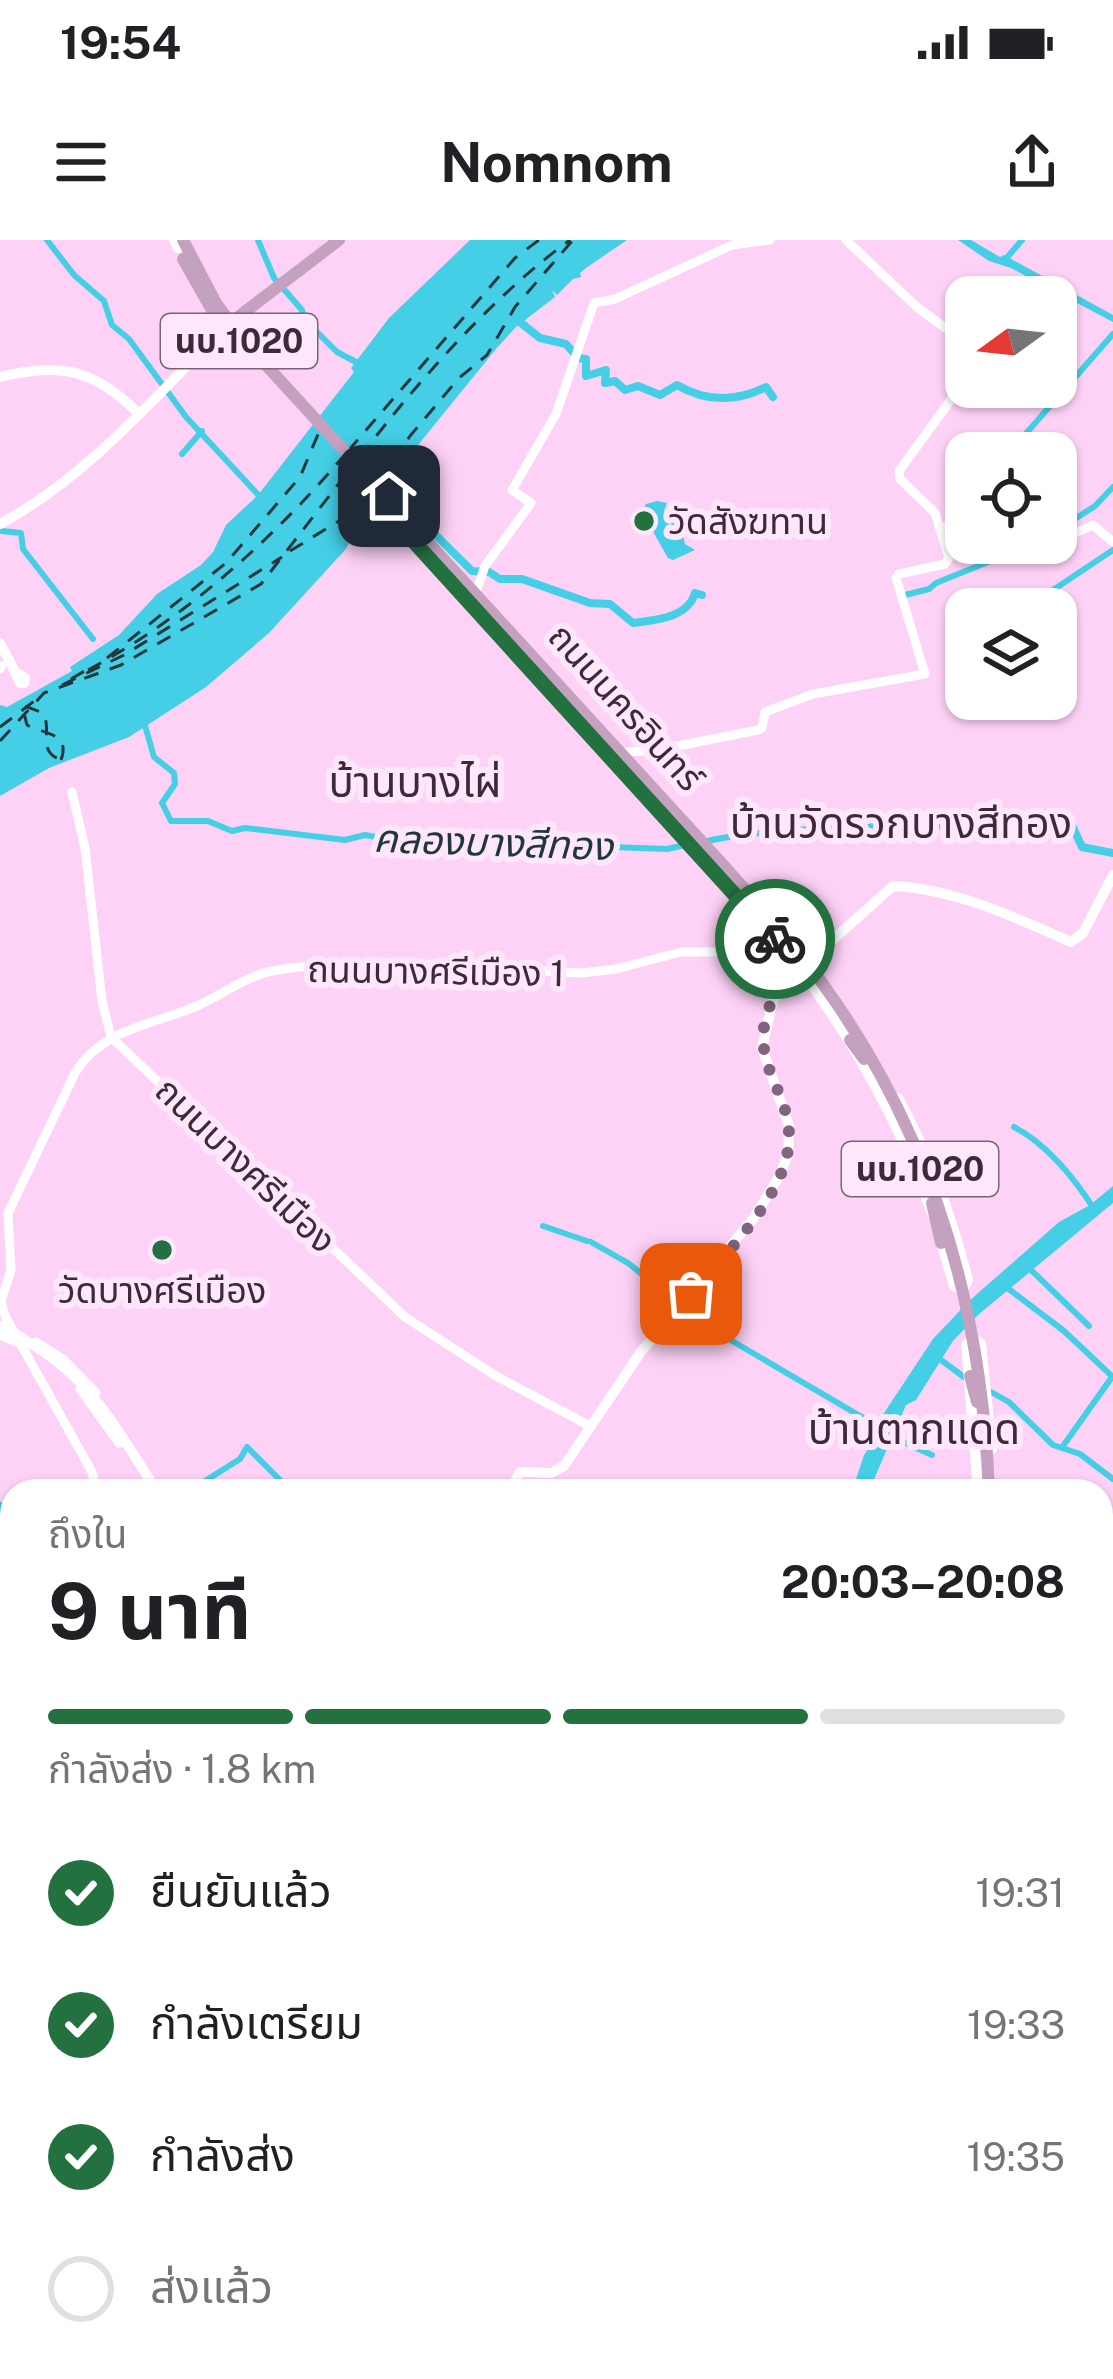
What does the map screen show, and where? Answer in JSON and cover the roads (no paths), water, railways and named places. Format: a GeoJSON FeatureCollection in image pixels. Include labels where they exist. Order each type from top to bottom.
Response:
{"type":"FeatureCollection","features":[{"type":"Feature","properties":{"kind":"main road"},"geometry":{"type":"LineString","coordinates":[[0,522],[85,459],[163,384],[237,332],[276,284],[335,240]]}},
{"type":"Feature","properties":{"kind":"main road","name":"ถนนนครอินทร์"},"geometry":{"type":"LineString","coordinates":[[183,245],[212,302],[307,414],[663,809],[726,868],[840,1014],[910,1129],[945,1218],[973,1347],[985,1479]]}},
{"type":"Feature","properties":{"kind":"main road","name":"ถนนนครอินทร์"},"geometry":{"type":"LineString","coordinates":[[183,245],[224,315],[307,414]]}},
{"type":"Feature","properties":{"kind":"main road"},"geometry":{"type":"LineString","coordinates":[[0,379],[40,372],[83,378],[135,413]]}},
{"type":"Feature","properties":{"kind":"main road","name":"ถนนนครอินทร์"},"geometry":{"type":"LineString","coordinates":[[792,957],[699,843],[632,754],[532,650],[474,579],[395,498],[384,499],[386,511],[645,796],[699,843],[752,889],[792,957]]}},
{"type":"Feature","properties":{"kind":"main road","name":"ถนนนครอินทร์"},"geometry":{"type":"LineString","coordinates":[[412,529],[474,579],[550,674],[767,918]]}},
{"type":"Feature","properties":{"kind":"main road"},"geometry":{"type":"LineString","coordinates":[[489,617],[505,641]]}},
{"type":"Feature","properties":{"kind":"main road"},"geometry":{"type":"LineString","coordinates":[[0,644],[4,666]]}},
{"type":"Feature","properties":{"kind":"main road"},"geometry":{"type":"LineString","coordinates":[[532,650],[550,674]]}},
{"type":"Feature","properties":{"kind":"main road"},"geometry":{"type":"LineString","coordinates":[[645,796],[663,809]]}},
{"type":"Feature","properties":{"kind":"main road"},"geometry":{"type":"LineString","coordinates":[[726,868],[752,889]]}},
{"type":"Feature","properties":{"kind":"main road"},"geometry":{"type":"LineString","coordinates":[[515,1479],[525,1470],[561,1469],[641,1351],[753,1220],[784,1166],[789,1126],[762,1045],[770,1005],[792,957],[896,885],[1005,913],[1075,942],[1113,875]]}},
{"type":"Feature","properties":{"kind":"main road"},"geometry":{"type":"LineString","coordinates":[[792,957],[815,977]]}},
{"type":"Feature","properties":{"kind":"main road"},"geometry":{"type":"LineString","coordinates":[[792,957],[815,977]]}},
{"type":"Feature","properties":{"kind":"main road","name":"นบ.1020"},"geometry":{"type":"LineString","coordinates":[[815,977],[855,1035],[922,1147],[956,1237],[968,1280],[963,1289],[954,1286],[899,1133],[855,1035]]}},
{"type":"Feature","properties":{"kind":"main road"},"geometry":{"type":"LineString","coordinates":[[855,1035],[868,1058]]}},
{"type":"Feature","properties":{"kind":"main road","name":"ถนนนครอินทร์"},"geometry":{"type":"LineString","coordinates":[[868,1058],[912,1149],[960,1283]]}},
{"type":"Feature","properties":{"kind":"main road"},"geometry":{"type":"LineString","coordinates":[[932,1201],[941,1243]]}},
{"type":"Feature","properties":{"kind":"main road"},"geometry":{"type":"LineString","coordinates":[[945,1218],[956,1237]]}},
{"type":"Feature","properties":{"kind":"main road"},"geometry":{"type":"LineString","coordinates":[[3,1326],[84,1387],[146,1479]]}},
{"type":"Feature","properties":{"kind":"main road"},"geometry":{"type":"LineString","coordinates":[[987,1479],[990,1413],[981,1344],[973,1338],[966,1346],[990,1413]]}},
{"type":"Feature","properties":{"kind":"main road","name":"ถนนนครอินทร์"},"geometry":{"type":"LineString","coordinates":[[973,1347],[985,1479]]}},
{"type":"Feature","properties":{"kind":"main road"},"geometry":{"type":"LineString","coordinates":[[976,1381],[978,1403]]}},
{"type":"Feature","properties":{"kind":"street"},"geometry":{"type":"LineString","coordinates":[[474,579],[531,503],[512,490],[557,411],[595,302],[615,299],[732,245],[770,240]]}},
{"type":"Feature","properties":{"kind":"street"},"geometry":{"type":"LineString","coordinates":[[846,240],[945,327]]}},
{"type":"Feature","properties":{"kind":"street"},"geometry":{"type":"LineString","coordinates":[[632,754],[758,730],[765,712],[813,694],[927,672],[896,578],[948,562],[935,513],[900,479],[899,471],[945,408]]}},
{"type":"Feature","properties":{"kind":"street"},"geometry":{"type":"LineString","coordinates":[[941,529],[945,526]]}},
{"type":"Feature","properties":{"kind":"street"},"geometry":{"type":"LineString","coordinates":[[1077,533],[1094,526],[1113,542]]}},
{"type":"Feature","properties":{"kind":"street"},"geometry":{"type":"LineString","coordinates":[[72,792],[85,848],[101,1000],[111,1037],[80,1066],[8,1213],[11,1270],[1,1305],[3,1326],[81,1390],[121,1441]]}},
{"type":"Feature","properties":{"kind":"street","name":"ถนนบางศรีเมือง 1"},"geometry":{"type":"LineString","coordinates":[[111,1037],[195,1008],[278,970],[350,963],[593,972],[680,952],[792,957]]}},
{"type":"Feature","properties":{"kind":"street","name":"ถนนบางศรีเมือง"},"geometry":{"type":"LineString","coordinates":[[111,1037],[405,1317],[496,1376],[590,1426]]}},
{"type":"Feature","properties":{"kind":"street"},"geometry":{"type":"LineString","coordinates":[[27,1349],[94,1479]]}},
{"type":"Feature","properties":{"kind":"water"},"geometry":{"type":"Polygon","coordinates":[[[470,240],[627,240],[557,295],[552,290],[555,297],[516,327],[388,482],[390,490],[368,511],[345,550],[269,633],[206,687],[129,737],[49,768],[0,796],[0,705],[7,707],[72,671],[70,667],[119,635],[157,594],[201,565],[226,525],[258,495],[354,372],[351,368],[389,318],[470,240]]]}},
{"type":"Feature","properties":{"kind":"water"},"geometry":{"type":"Polygon","coordinates":[[[958,240],[971,240],[1042,276],[1026,276],[989,261],[958,240]]]}},
{"type":"Feature","properties":{"kind":"water"},"geometry":{"type":"Polygon","coordinates":[[[1077,295],[1113,315],[1113,322],[1077,303],[1077,295]]]}},
{"type":"Feature","properties":{"kind":"water"},"geometry":{"type":"Polygon","coordinates":[[[667,503],[664,511],[681,526],[685,544],[695,550],[668,558],[642,512],[646,504],[667,503]]]}},
{"type":"Feature","properties":{"kind":"water"},"geometry":{"type":"Polygon","coordinates":[[[1113,1186],[1113,1203],[953,1341],[916,1400],[906,1405],[874,1479],[856,1479],[881,1429],[878,1422],[933,1339],[1059,1222],[1113,1186]]]}},
{"type":"Feature","properties":{"kind":"waterway"},"geometry":{"type":"LineString","coordinates":[[47,240],[74,275],[104,301],[112,325],[129,339],[186,417],[263,500]]}},
{"type":"Feature","properties":{"kind":"waterway"},"geometry":{"type":"LineString","coordinates":[[258,240],[274,278],[302,310],[304,319],[337,352],[358,363]]}},
{"type":"Feature","properties":{"kind":"waterway"},"geometry":{"type":"LineString","coordinates":[[1004,261],[1022,240]]}},
{"type":"Feature","properties":{"kind":"waterway"},"geometry":{"type":"LineString","coordinates":[[516,319],[540,338],[566,344],[578,358],[586,359],[586,376],[606,370],[605,383],[615,381],[625,390],[638,386],[660,395],[677,385],[721,398],[766,387],[773,397]]}},
{"type":"Feature","properties":{"kind":"waterway"},"geometry":{"type":"LineString","coordinates":[[1027,432],[1113,334]]}},
{"type":"Feature","properties":{"kind":"waterway"},"geometry":{"type":"LineString","coordinates":[[182,454],[202,431]]}},
{"type":"Feature","properties":{"kind":"waterway"},"geometry":{"type":"LineString","coordinates":[[386,486],[472,571],[522,579],[590,603],[610,604],[633,623],[670,616],[685,608],[695,593],[702,595]]}},
{"type":"Feature","properties":{"kind":"waterway"},"geometry":{"type":"LineString","coordinates":[[1077,518],[1113,487]]}},
{"type":"Feature","properties":{"kind":"waterway"},"geometry":{"type":"LineString","coordinates":[[1,531],[21,533],[23,549],[93,639]]}},
{"type":"Feature","properties":{"kind":"waterway"},"geometry":{"type":"LineString","coordinates":[[1056,588],[1113,550]]}},
{"type":"Feature","properties":{"kind":"waterway"},"geometry":{"type":"LineString","coordinates":[[901,596],[929,589],[983,564]]}},
{"type":"Feature","properties":{"kind":"waterway","name":"คลองบางสีทอง"},"geometry":{"type":"LineString","coordinates":[[144,722],[154,757],[174,773],[175,784],[162,803],[171,821],[208,821],[232,831],[245,828],[345,840],[365,835],[667,849],[690,844]]}},
{"type":"Feature","properties":{"kind":"waterway","name":"คลองบางสีทอง"},"geometry":{"type":"LineString","coordinates":[[900,824],[985,826],[1005,818],[1028,826],[1046,813],[1071,823],[1082,847],[1113,853]]}},
{"type":"Feature","properties":{"kind":"waterway","name":"คลองบางสีทอง"},"geometry":{"type":"LineString","coordinates":[[703,842],[776,831],[900,824]]}},
{"type":"Feature","properties":{"kind":"waterway"},"geometry":{"type":"LineString","coordinates":[[1014,1127],[1059,1163],[1094,1209]]}},
{"type":"Feature","properties":{"kind":"waterway"},"geometry":{"type":"LineString","coordinates":[[543,1226],[587,1241]]}},
{"type":"Feature","properties":{"kind":"waterway"},"geometry":{"type":"LineString","coordinates":[[591,1242],[628,1263],[705,1325],[884,1430]]}},
{"type":"Feature","properties":{"kind":"waterway"},"geometry":{"type":"LineString","coordinates":[[1028,1267],[1089,1326]]}},
{"type":"Feature","properties":{"kind":"waterway"},"geometry":{"type":"LineString","coordinates":[[1006,1287],[1064,1331],[1113,1377]]}},
{"type":"Feature","properties":{"kind":"waterway"},"geometry":{"type":"LineString","coordinates":[[937,1357],[968,1380]]}},
{"type":"Feature","properties":{"kind":"waterway"},"geometry":{"type":"LineString","coordinates":[[1063,1446],[1112,1377]]}},
{"type":"Feature","properties":{"kind":"waterway"},"geometry":{"type":"LineString","coordinates":[[991,1392],[1009,1402],[1053,1445],[1080,1454],[1113,1479]]}},
{"type":"Feature","properties":{"kind":"waterway"},"geometry":{"type":"LineString","coordinates":[[886,1434],[932,1455]]}},
{"type":"Feature","properties":{"kind":"waterway"},"geometry":{"type":"LineString","coordinates":[[208,1479],[240,1459],[247,1447],[279,1479]]}},
{"type":"Feature","properties":{"kind":"place","name":"วัดสังฆทาน"},"geometry":{"type":"Point","coordinates":[644,521]}},
{"type":"Feature","properties":{"kind":"place","name":"วัดบางศรีเมือง"},"geometry":{"type":"Point","coordinates":[162,1250]}},
{"type":"Feature","properties":{"kind":"district","name":"บ้านบางไผ่"},"geometry":{"type":"Point","coordinates":[415,781]}},
{"type":"Feature","properties":{"kind":"district","name":"บ้านวัดรวกบางสีทอง"},"geometry":{"type":"Point","coordinates":[901,822]}},
{"type":"Feature","properties":{"kind":"district","name":"บ้านตากแดด"},"geometry":{"type":"Point","coordinates":[914,1428]}}]}
